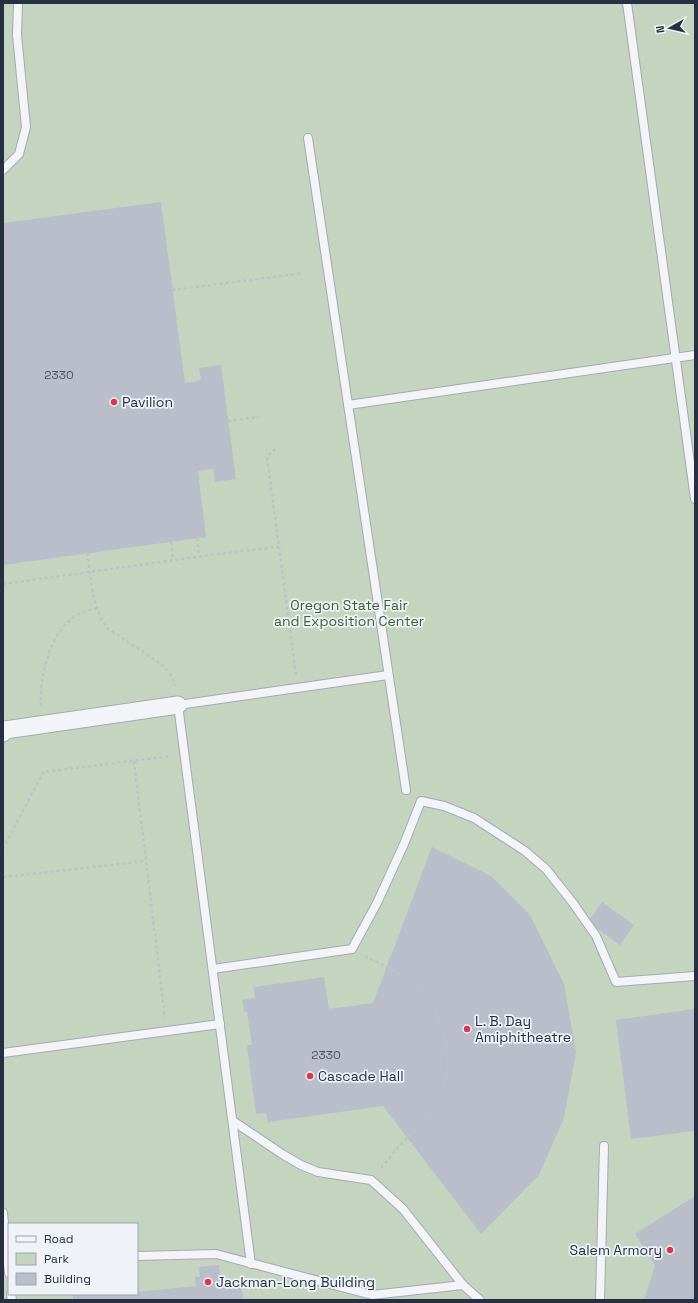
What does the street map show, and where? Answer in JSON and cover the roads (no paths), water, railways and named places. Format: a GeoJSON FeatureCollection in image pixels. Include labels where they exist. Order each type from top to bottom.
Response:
{"type":"FeatureCollection","features":[{"type":"Feature","properties":{"kind":"street"},"geometry":{"type":"LineString","coordinates":[[3,734],[5,730],[178,705]]}},
{"type":"Feature","properties":{"kind":"lane"},"geometry":{"type":"LineString","coordinates":[[3,170],[19,154],[26,127],[17,35],[18,3]]}},
{"type":"Feature","properties":{"kind":"lane"},"geometry":{"type":"LineString","coordinates":[[627,3],[695,498]]}},
{"type":"Feature","properties":{"kind":"lane"},"geometry":{"type":"LineString","coordinates":[[308,138],[406,790]]}},
{"type":"Feature","properties":{"kind":"lane"},"geometry":{"type":"LineString","coordinates":[[348,405],[695,355]]}},
{"type":"Feature","properties":{"kind":"lane"},"geometry":{"type":"LineString","coordinates":[[252,1264],[178,705],[388,675]]}},
{"type":"Feature","properties":{"kind":"lane"},"geometry":{"type":"LineString","coordinates":[[213,969],[352,949],[377,903],[421,801],[444,806],[474,818],[525,850],[546,869],[574,903],[596,936],[616,982],[695,976]]}},
{"type":"Feature","properties":{"kind":"lane"},"geometry":{"type":"LineString","coordinates":[[3,1053],[220,1024]]}},
{"type":"Feature","properties":{"kind":"lane"},"geometry":{"type":"LineString","coordinates":[[233,1121],[301,1165],[318,1172],[371,1180],[403,1209],[463,1285],[480,1300]]}},
{"type":"Feature","properties":{"kind":"lane"},"geometry":{"type":"LineString","coordinates":[[600,1300],[604,1146]]}},
{"type":"Feature","properties":{"kind":"lane"},"geometry":{"type":"LineString","coordinates":[[3,1214],[7,1262]]}},
{"type":"Feature","properties":{"kind":"lane"},"geometry":{"type":"LineString","coordinates":[[138,1256],[216,1254],[372,1295],[385,1297],[463,1285]]}},
{"type":"Feature","properties":{"kind":"place","name":"Pavilion"},"geometry":{"type":"Point","coordinates":[114,402]}},
{"type":"Feature","properties":{"kind":"place","name":"L. B. Day Amiphitheatre"},"geometry":{"type":"Point","coordinates":[467,1029]}},
{"type":"Feature","properties":{"kind":"place","name":"Cascade Hall"},"geometry":{"type":"Point","coordinates":[310,1076]}},
{"type":"Feature","properties":{"kind":"place","name":"Salem Armory"},"geometry":{"type":"Point","coordinates":[670,1250]}},
{"type":"Feature","properties":{"kind":"place","name":"Jackman-Long Building"},"geometry":{"type":"Point","coordinates":[208,1282]}},
{"type":"Feature","properties":{"kind":"park label","name":"Oregon State Fair and Exposition Center"},"geometry":{"type":"Point","coordinates":[349,614]}}]}
